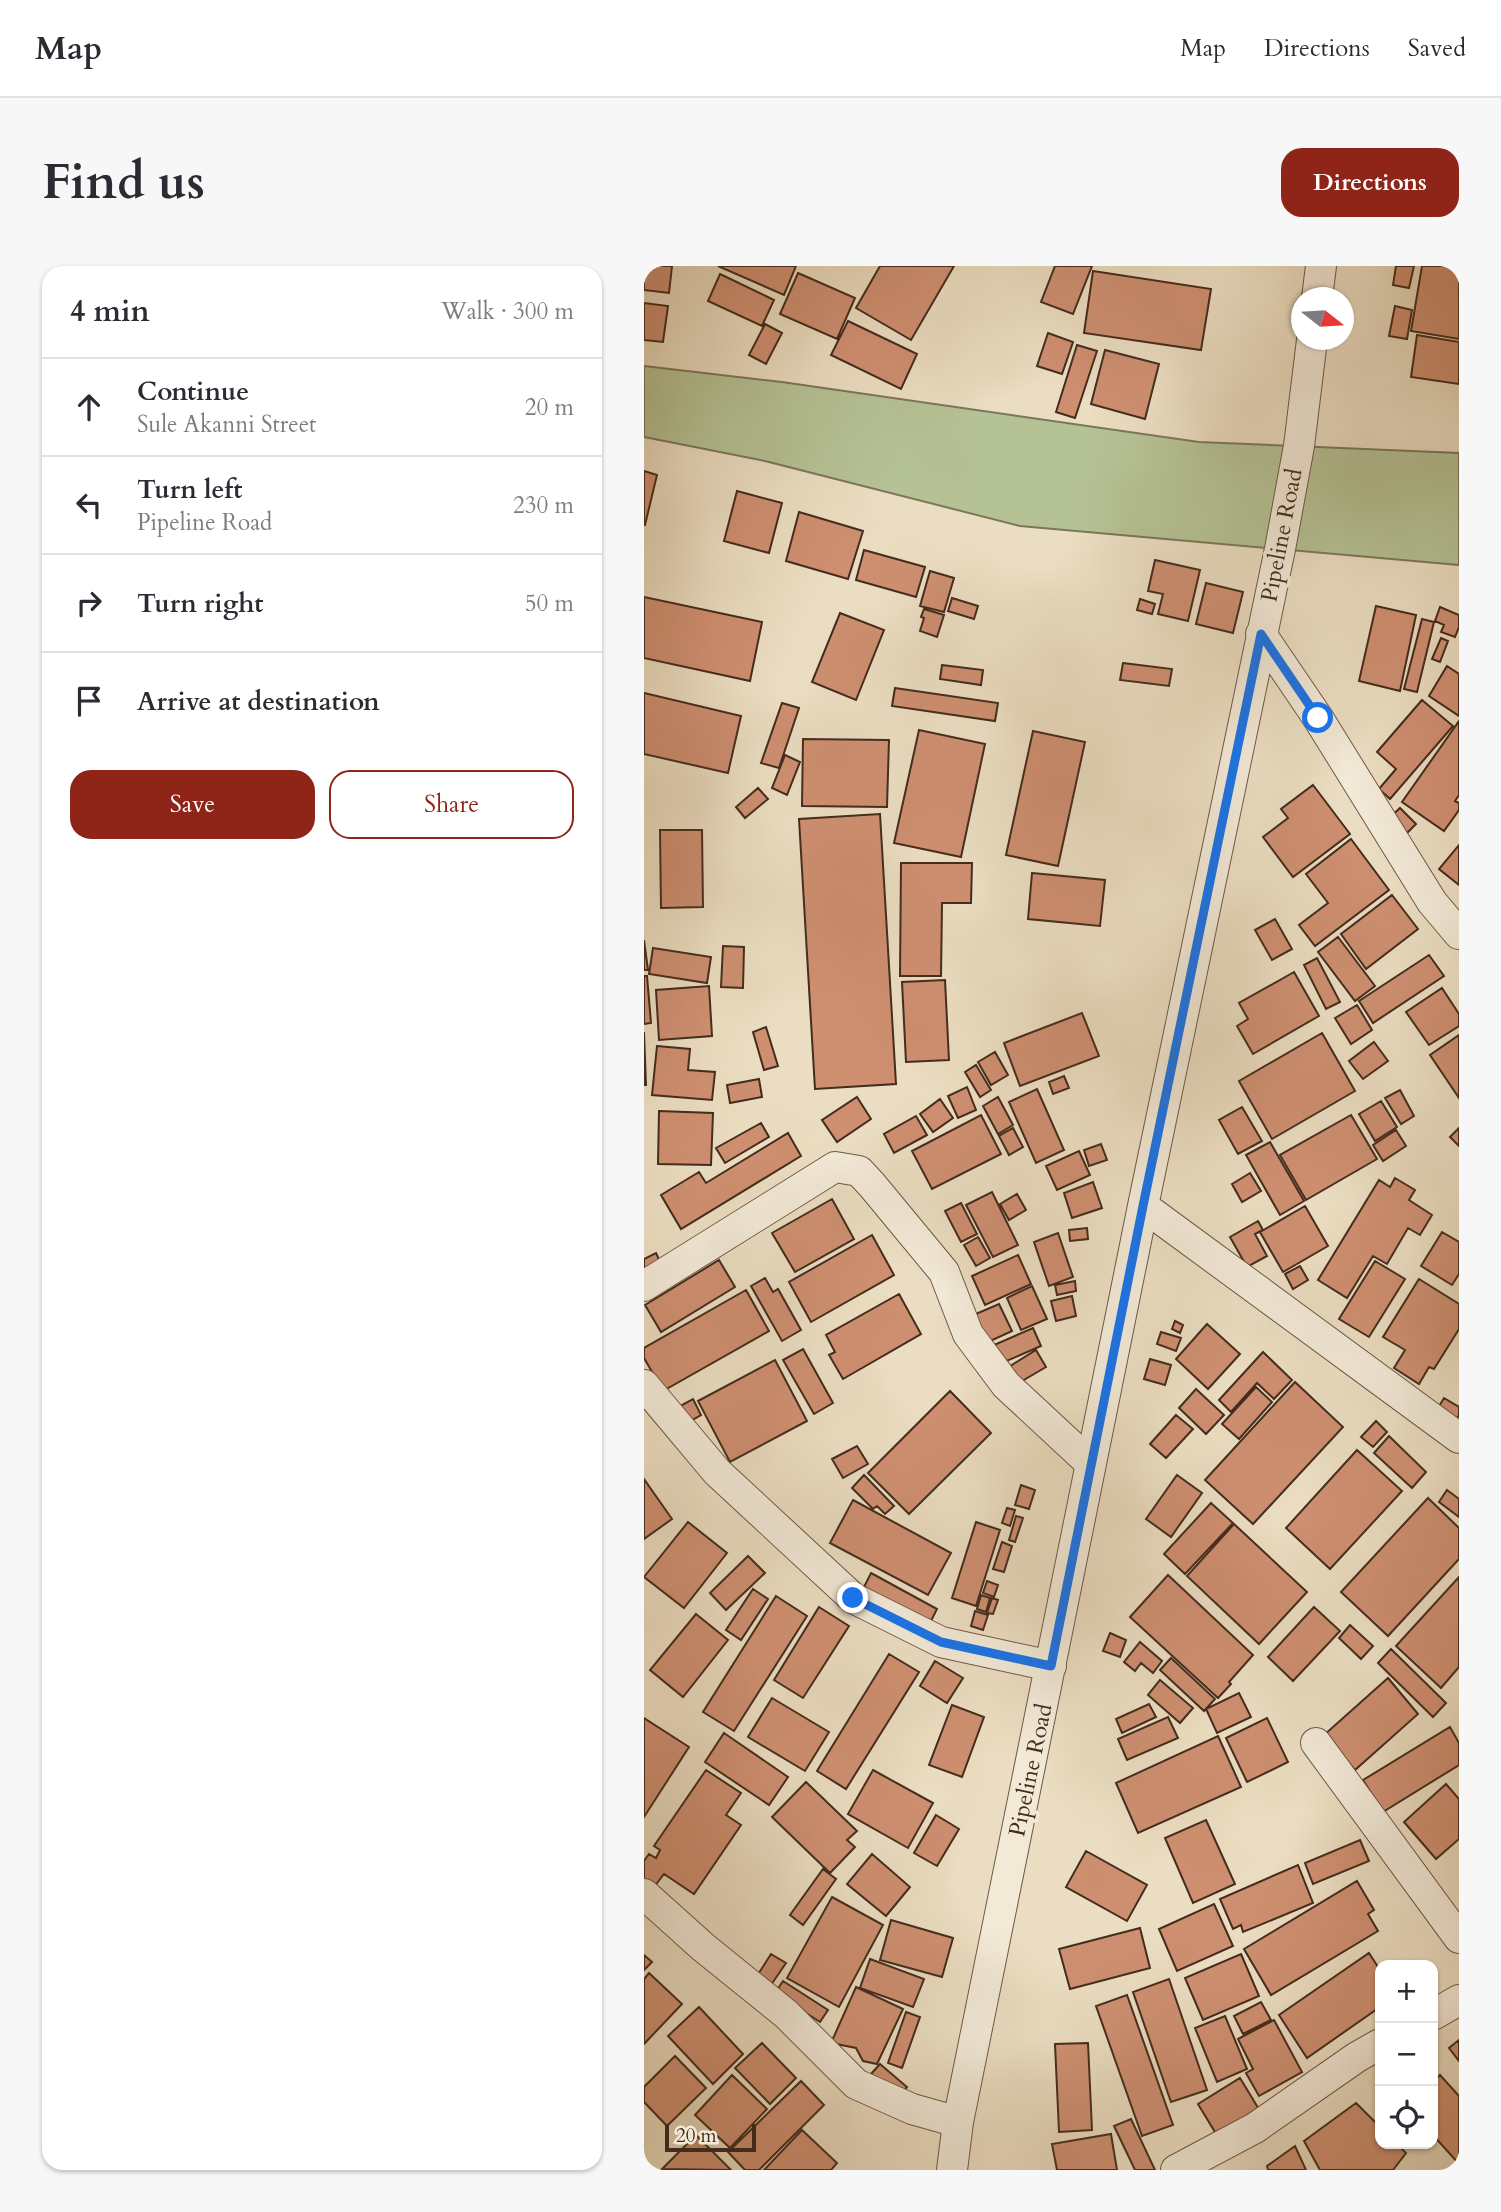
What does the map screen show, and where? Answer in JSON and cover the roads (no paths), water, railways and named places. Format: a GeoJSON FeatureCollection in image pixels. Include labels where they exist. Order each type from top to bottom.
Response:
{"type":"FeatureCollection","features":[{"type":"Feature","properties":{"kind":"street"},"geometry":{"type":"LineString","coordinates":[[1318,287],[1321,266]]}},
{"type":"Feature","properties":{"kind":"street","name":"Pipeline Road"},"geometry":{"type":"LineString","coordinates":[[952,2170],[958,2122],[1090,1463],[1280,548],[1298,446],[1311,350]]}},
{"type":"Feature","properties":{"kind":"street"},"geometry":{"type":"LineString","coordinates":[[1261,634],[1318,718],[1432,902],[1459,934]]}},
{"type":"Feature","properties":{"kind":"street"},"geometry":{"type":"LineString","coordinates":[[644,1286],[835,1167],[859,1171],[944,1272],[968,1334],[1006,1385],[1090,1463]]}},
{"type":"Feature","properties":{"kind":"street"},"geometry":{"type":"LineString","coordinates":[[1143,1206],[1459,1438]]}},
{"type":"Feature","properties":{"kind":"street"},"geometry":{"type":"LineString","coordinates":[[644,1385],[717,1472],[853,1598],[941,1642],[1051,1666]]}},
{"type":"Feature","properties":{"kind":"street"},"geometry":{"type":"LineString","coordinates":[[1316,1744],[1459,1938]]}},
{"type":"Feature","properties":{"kind":"street"},"geometry":{"type":"LineString","coordinates":[[644,1894],[703,1948],[786,2014],[856,2084],[912,2109],[958,2122]]}},
{"type":"Feature","properties":{"kind":"street"},"geometry":{"type":"LineString","coordinates":[[1438,2012],[1459,2000]]}},
{"type":"Feature","properties":{"kind":"street"},"geometry":{"type":"LineString","coordinates":[[1176,2170],[1255,2129],[1375,2047]]}}]}
